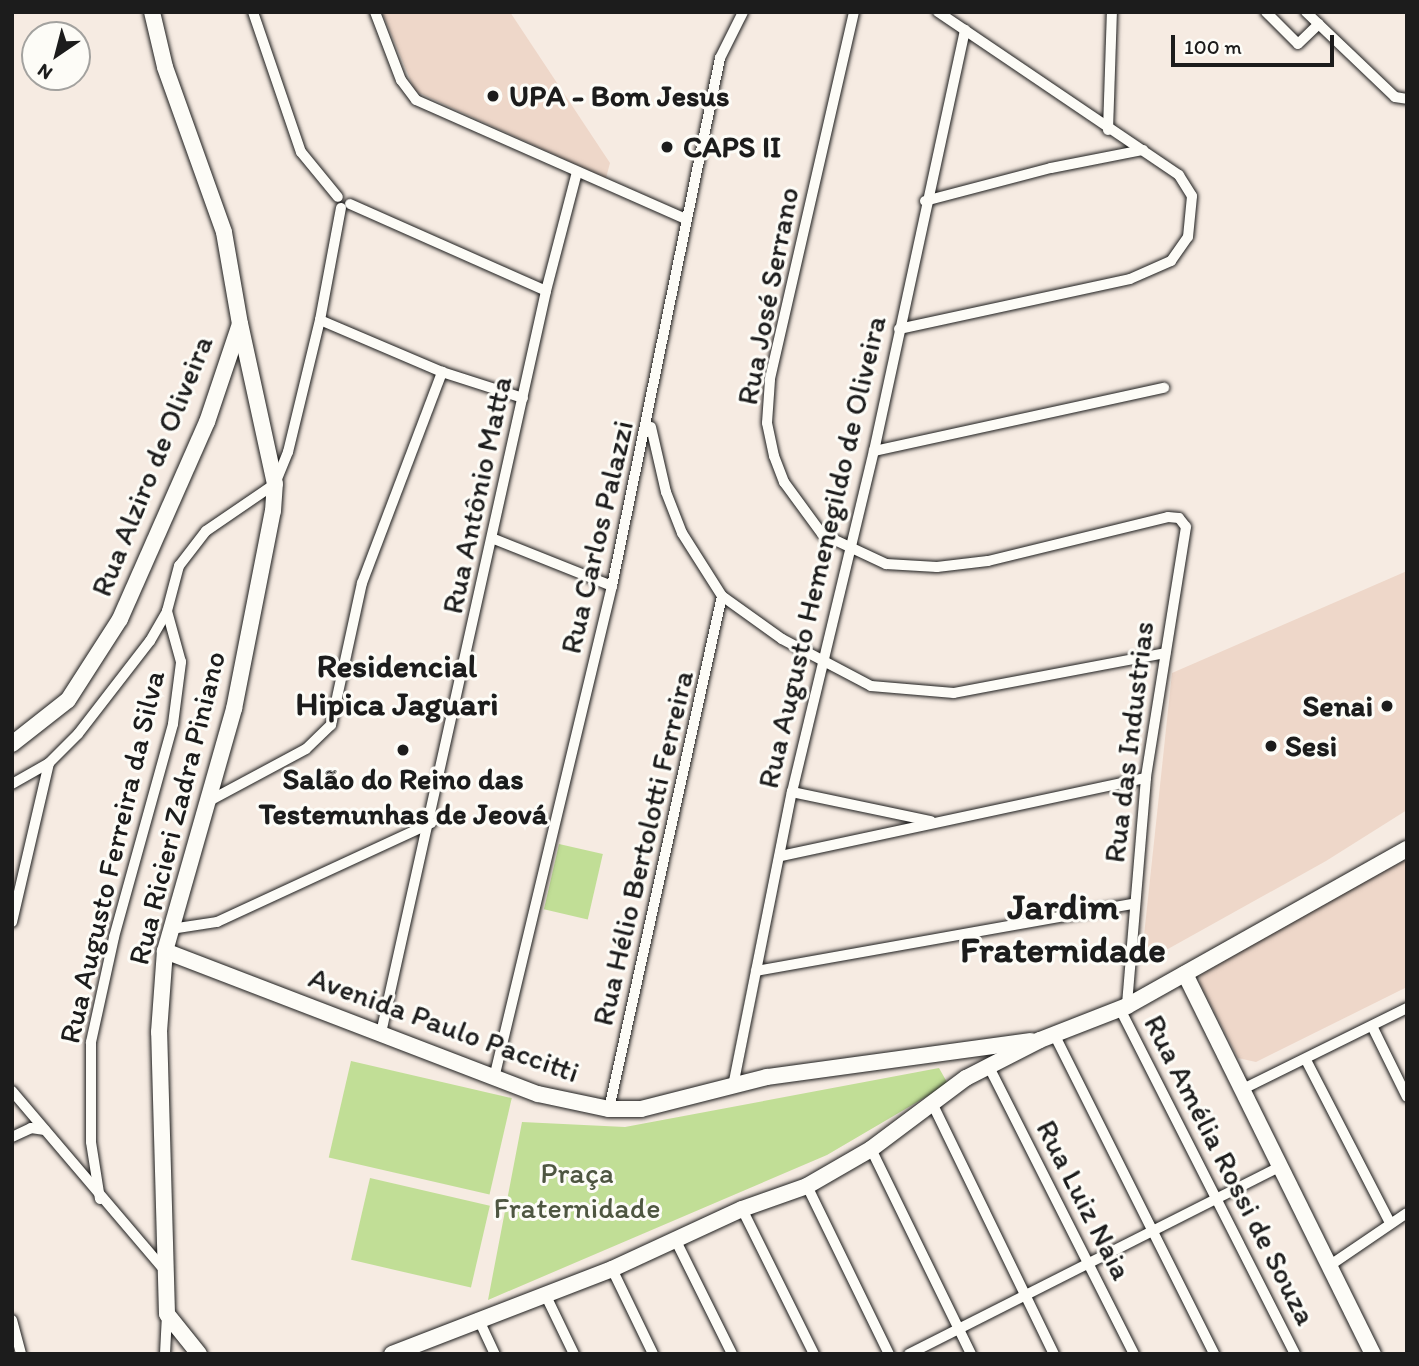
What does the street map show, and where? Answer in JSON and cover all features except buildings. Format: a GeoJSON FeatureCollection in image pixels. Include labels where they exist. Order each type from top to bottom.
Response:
{"type":"FeatureCollection","features":[{"type":"Feature","properties":{"kind":"street","name":"Rua Alziro de Oliveira"},"geometry":{"type":"LineString","coordinates":[[12,744],[68,700],[120,619],[207,422],[240,324],[223,232],[165,67],[152,12]]}},
{"type":"Feature","properties":{"kind":"street"},"geometry":{"type":"LineString","coordinates":[[253,12],[301,152],[343,203],[546,290]]}},
{"type":"Feature","properties":{"kind":"street"},"geometry":{"type":"LineString","coordinates":[[375,12],[401,80],[416,100],[686,219]]}},
{"type":"Feature","properties":{"kind":"street","name":"Rua Carlos Palazzi"},"geometry":{"type":"LineString","coordinates":[[495,1074],[612,586],[651,409],[686,219],[720,58],[743,12]]}},
{"type":"Feature","properties":{"kind":"street","name":"Rua José Serrano"},"geometry":{"type":"LineString","coordinates":[[854,12],[770,380],[767,423],[784,482],[822,534],[847,549],[886,564],[937,567],[988,561],[1168,517],[1180,518],[1186,527]]}},
{"type":"Feature","properties":{"kind":"street"},"geometry":{"type":"LineString","coordinates":[[899,329],[1130,279],[1159,268],[1182,251],[1188,237],[1192,196],[1180,175],[1108,130],[938,12]]}},
{"type":"Feature","properties":{"kind":"street"},"geometry":{"type":"LineString","coordinates":[[1108,130],[1112,12]]}},
{"type":"Feature","properties":{"kind":"street"},"geometry":{"type":"LineString","coordinates":[[1266,12],[1298,44],[1319,24]]}},
{"type":"Feature","properties":{"kind":"street"},"geometry":{"type":"LineString","coordinates":[[1306,12],[1395,97],[1407,99]]}},
{"type":"Feature","properties":{"kind":"street","name":"Rua Augusto Hemenegildo de Oliveira"},"geometry":{"type":"LineString","coordinates":[[733,1086],[792,792],[847,549],[874,451],[925,201],[965,30]]}},
{"type":"Feature","properties":{"kind":"street"},"geometry":{"type":"LineString","coordinates":[[925,201],[1051,167],[1143,150]]}},
{"type":"Feature","properties":{"kind":"street","name":"Rua Antônio Matta"},"geometry":{"type":"LineString","coordinates":[[381,1034],[494,539],[546,290],[577,172]]}},
{"type":"Feature","properties":{"kind":"street"},"geometry":{"type":"LineString","coordinates":[[12,783],[49,763],[90,718],[167,611],[180,566],[206,531],[275,484],[288,452],[320,320],[343,203]]}},
{"type":"Feature","properties":{"kind":"street"},"geometry":{"type":"LineString","coordinates":[[320,320],[442,372],[523,398]]}},
{"type":"Feature","properties":{"kind":"street","name":"Rua Ricieri Zadra Piniano"},"geometry":{"type":"LineString","coordinates":[[165,1354],[167,1314],[159,1032],[165,951],[234,709],[275,484],[240,324]]}},
{"type":"Feature","properties":{"kind":"street"},"geometry":{"type":"LineString","coordinates":[[209,801],[306,749],[331,725],[362,583],[442,372]]}},
{"type":"Feature","properties":{"kind":"street"},"geometry":{"type":"LineString","coordinates":[[874,451],[1164,388]]}},
{"type":"Feature","properties":{"kind":"street"},"geometry":{"type":"LineString","coordinates":[[651,409],[651,435],[666,492],[682,533],[722,596],[746,617],[823,662],[871,686],[954,693],[1165,653]]}},
{"type":"Feature","properties":{"kind":"street","name":"Rua das Industrias"},"geometry":{"type":"LineString","coordinates":[[1124,1007],[1146,778],[1186,527]]}},
{"type":"Feature","properties":{"kind":"street"},"geometry":{"type":"LineString","coordinates":[[494,539],[612,586]]}},
{"type":"Feature","properties":{"kind":"street","name":"Rua Hélio Bertolotti Ferreira"},"geometry":{"type":"LineString","coordinates":[[609,1110],[722,596]]}},
{"type":"Feature","properties":{"kind":"street","name":"Rua Augusto Ferreira da Silva"},"geometry":{"type":"LineString","coordinates":[[100,1199],[91,1142],[91,1042],[114,937],[173,724],[181,662],[167,611]]}},
{"type":"Feature","properties":{"kind":"street"},"geometry":{"type":"LineString","coordinates":[[12,922],[49,763]]}},
{"type":"Feature","properties":{"kind":"street"},"geometry":{"type":"LineString","coordinates":[[780,856],[1146,778]]}},
{"type":"Feature","properties":{"kind":"street"},"geometry":{"type":"LineString","coordinates":[[792,792],[937,823]]}},
{"type":"Feature","properties":{"kind":"street"},"geometry":{"type":"LineString","coordinates":[[171,929],[217,922],[431,823]]}},
{"type":"Feature","properties":{"kind":"street"},"geometry":{"type":"LineString","coordinates":[[392,1354],[418,1349],[478,1318],[612,1269],[742,1209],[807,1186],[871,1149],[966,1078],[990,1069],[1047,1037],[1124,1007],[1407,849]]}},
{"type":"Feature","properties":{"kind":"street"},"geometry":{"type":"LineString","coordinates":[[755,971],[1134,904]]}},
{"type":"Feature","properties":{"kind":"street","name":"Avenida Paulo Paccitti"},"geometry":{"type":"LineString","coordinates":[[165,951],[381,1034],[495,1074],[538,1094],[609,1110],[641,1110],[767,1077],[1047,1037]]}},
{"type":"Feature","properties":{"kind":"street"},"geometry":{"type":"LineString","coordinates":[[1185,974],[1373,1354]]}},
{"type":"Feature","properties":{"kind":"street","name":"Rua Amélia Rossi de Souza"},"geometry":{"type":"LineString","coordinates":[[1124,1007],[1296,1354]]}},
{"type":"Feature","properties":{"kind":"street"},"geometry":{"type":"LineString","coordinates":[[1243,1089],[1407,1008]]}},
{"type":"Feature","properties":{"kind":"street"},"geometry":{"type":"LineString","coordinates":[[1372,1026],[1407,1097]]}},
{"type":"Feature","properties":{"kind":"street"},"geometry":{"type":"LineString","coordinates":[[1047,1037],[1153,1233],[1214,1354]]}},
{"type":"Feature","properties":{"kind":"street"},"geometry":{"type":"LineString","coordinates":[[951,1052],[966,1078]]}},
{"type":"Feature","properties":{"kind":"street"},"geometry":{"type":"LineString","coordinates":[[1306,1060],[1390,1223]]}},
{"type":"Feature","properties":{"kind":"street","name":"Rua Luiz Naia"},"geometry":{"type":"LineString","coordinates":[[990,1069],[1134,1354]]}},
{"type":"Feature","properties":{"kind":"street"},"geometry":{"type":"LineString","coordinates":[[12,1091],[100,1199],[166,1272]]}},
{"type":"Feature","properties":{"kind":"street"},"geometry":{"type":"LineString","coordinates":[[932,1103],[1054,1354]]}},
{"type":"Feature","properties":{"kind":"street"},"geometry":{"type":"LineString","coordinates":[[12,1136],[31,1128],[45,1129]]}},
{"type":"Feature","properties":{"kind":"street"},"geometry":{"type":"LineString","coordinates":[[871,1149],[971,1354]]}},
{"type":"Feature","properties":{"kind":"street"},"geometry":{"type":"LineString","coordinates":[[909,1354],[1280,1167]]}},
{"type":"Feature","properties":{"kind":"street"},"geometry":{"type":"LineString","coordinates":[[807,1186],[890,1354]]}},
{"type":"Feature","properties":{"kind":"street"},"geometry":{"type":"LineString","coordinates":[[742,1209],[814,1354]]}},
{"type":"Feature","properties":{"kind":"street"},"geometry":{"type":"LineString","coordinates":[[1329,1266],[1407,1213]]}},
{"type":"Feature","properties":{"kind":"street"},"geometry":{"type":"LineString","coordinates":[[676,1241],[732,1354]]}},
{"type":"Feature","properties":{"kind":"street"},"geometry":{"type":"LineString","coordinates":[[612,1269],[653,1354]]}},
{"type":"Feature","properties":{"kind":"street"},"geometry":{"type":"LineString","coordinates":[[545,1294],[574,1354]]}},
{"type":"Feature","properties":{"kind":"street"},"geometry":{"type":"LineString","coordinates":[[167,1314],[199,1354]]}},
{"type":"Feature","properties":{"kind":"street"},"geometry":{"type":"LineString","coordinates":[[478,1318],[495,1354]]}},
{"type":"Feature","properties":{"kind":"street"},"geometry":{"type":"LineString","coordinates":[[12,1320],[20,1354]]}},
{"type":"Feature","properties":{"kind":"shaded area","name":"UPA - Bom Jesus"},"geometry":{"type":"Polygon","coordinates":[[[382,12],[510,12],[610,163],[606,178],[415,91],[382,12]]]}},
{"type":"Feature","properties":{"kind":"shaded area","name":"Sesi"},"geometry":{"type":"Polygon","coordinates":[[[1407,571],[1407,810],[1326,861],[1141,964],[1172,673],[1407,571]]]}},
{"type":"Feature","properties":{"kind":"shaded area"},"geometry":{"type":"Polygon","coordinates":[[[1407,860],[1407,987],[1256,1062],[1238,1058],[1200,984],[1200,975],[1368,877],[1407,860]]]}},
{"type":"Feature","properties":{"kind":"green space"},"geometry":{"type":"Polygon","coordinates":[[[559,844],[603,854],[588,919],[544,909],[559,844]]]}},
{"type":"Feature","properties":{"kind":"green space"},"geometry":{"type":"Polygon","coordinates":[[[351,1061],[512,1098],[490,1195],[329,1157],[351,1061]]]}},
{"type":"Feature","properties":{"kind":"green space","name":"Praça Fraternidade"},"geometry":{"type":"Polygon","coordinates":[[[939,1068],[948,1084],[827,1155],[488,1300],[522,1122],[625,1127],[939,1068]]]}},
{"type":"Feature","properties":{"kind":"green space"},"geometry":{"type":"Polygon","coordinates":[[[370,1178],[490,1206],[471,1288],[351,1260],[370,1178]]]}},
{"type":"Feature","properties":{"kind":"place","name":"UPA - Bom Jesus"},"geometry":{"type":"Point","coordinates":[493,96]}},
{"type":"Feature","properties":{"kind":"place","name":"CAPS II"},"geometry":{"type":"Point","coordinates":[667,147]}},
{"type":"Feature","properties":{"kind":"place","name":"Senai"},"geometry":{"type":"Point","coordinates":[1387,706]}},
{"type":"Feature","properties":{"kind":"place","name":"Sesi"},"geometry":{"type":"Point","coordinates":[1271,746]}},
{"type":"Feature","properties":{"kind":"place","name":"Salão do Reino das Testemunhas de Jeová"},"geometry":{"type":"Point","coordinates":[403,750]}},
{"type":"Feature","properties":{"kind":"district","name":"Residencial Hipica Jaguari"},"geometry":{"type":"Point","coordinates":[397,685]}},
{"type":"Feature","properties":{"kind":"district","name":"Jardim Fraternidade"},"geometry":{"type":"Point","coordinates":[1063,928]}}]}
